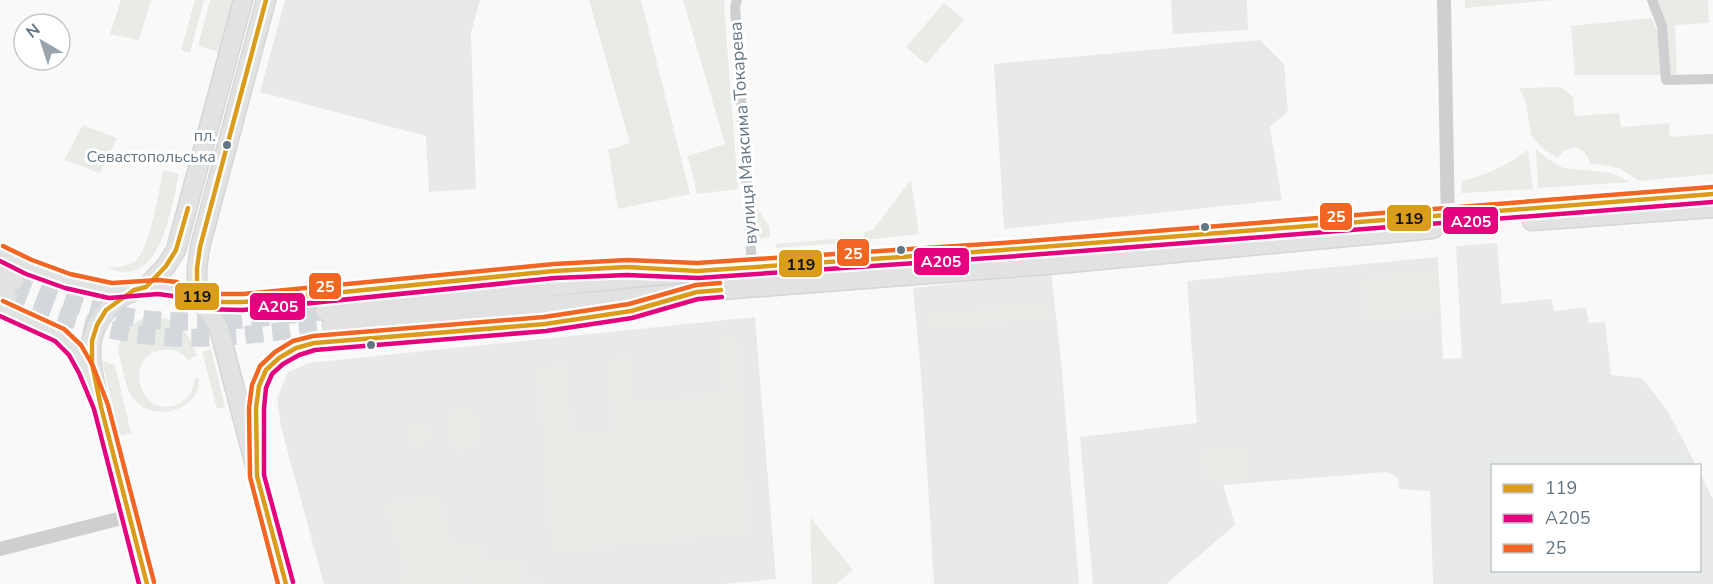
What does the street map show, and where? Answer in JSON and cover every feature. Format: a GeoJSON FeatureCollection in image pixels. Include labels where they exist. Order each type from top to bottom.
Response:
{"type":"FeatureCollection","features":[{"type":"Feature","properties":{"kind":"main road"},"geometry":{"type":"LineString","coordinates":[[147,584],[101,407],[92,364],[92,341],[106,310],[118,300],[140,289],[166,266],[176,250],[243,0]]}},
{"type":"Feature","properties":{"kind":"main road"},"geometry":{"type":"LineString","coordinates":[[199,301],[197,268],[200,247],[267,0]]}},
{"type":"Feature","properties":{"kind":"main road"},"geometry":{"type":"LineString","coordinates":[[1713,194],[1448,222],[1071,263],[329,318],[697,271],[1448,222],[1713,208]]}},
{"type":"Feature","properties":{"kind":"main road"},"geometry":{"type":"LineString","coordinates":[[0,253],[29,267],[111,291],[175,289],[199,301],[211,314],[219,328],[286,584]]}},
{"type":"Feature","properties":{"kind":"main road"},"geometry":{"type":"LineString","coordinates":[[199,301],[243,302],[565,270],[627,267],[697,271]]}},
{"type":"Feature","properties":{"kind":"main road"},"geometry":{"type":"LineString","coordinates":[[4,291],[75,350],[101,407]]}},
{"type":"Feature","properties":{"kind":"main road"},"geometry":{"type":"LineString","coordinates":[[257,476],[256,408],[259,386],[266,370],[279,358],[296,348],[314,343],[544,324],[631,311],[697,292]]}},
{"type":"Feature","properties":{"kind":"street","name":"вулиця Максима Токарева"},"geometry":{"type":"LineString","coordinates":[[737,0],[735,7],[752,267]]}},
{"type":"Feature","properties":{"kind":"street"},"geometry":{"type":"LineString","coordinates":[[1444,0],[1448,222]]}},
{"type":"Feature","properties":{"kind":"street"},"geometry":{"type":"LineString","coordinates":[[1652,0],[1662,26],[1666,80],[1713,79]]}},
{"type":"Feature","properties":{"kind":"street"},"geometry":{"type":"LineString","coordinates":[[0,549],[130,516]]}},
{"type":"Feature","properties":{"kind":"shaded area"},"geometry":{"type":"Polygon","coordinates":[[[121,0],[151,0],[139,40],[110,34],[121,0]]]}},
{"type":"Feature","properties":{"kind":"shaded area"},"geometry":{"type":"Polygon","coordinates":[[[195,0],[204,0],[190,53],[181,50],[195,0]]]}},
{"type":"Feature","properties":{"kind":"shaded area"},"geometry":{"type":"Polygon","coordinates":[[[210,0],[233,0],[219,52],[198,46],[210,0]]]}},
{"type":"Feature","properties":{"kind":"shaded area"},"geometry":{"type":"Polygon","coordinates":[[[285,0],[480,0],[471,33],[476,189],[429,192],[426,136],[260,92],[285,0]]]}},
{"type":"Feature","properties":{"kind":"shaded area"},"geometry":{"type":"Polygon","coordinates":[[[589,0],[641,0],[690,194],[618,209],[608,150],[630,143],[589,0]]]}},
{"type":"Feature","properties":{"kind":"shaded area"},"geometry":{"type":"Polygon","coordinates":[[[683,0],[725,0],[738,189],[697,194],[688,156],[725,144],[683,0]]]}},
{"type":"Feature","properties":{"kind":"shaded area"},"geometry":{"type":"Polygon","coordinates":[[[1171,0],[1247,0],[1248,30],[1173,34],[1171,0]]]}},
{"type":"Feature","properties":{"kind":"shaded area"},"geometry":{"type":"Polygon","coordinates":[[[1465,0],[1553,0],[1465,8],[1465,0]]]}},
{"type":"Feature","properties":{"kind":"shaded area"},"geometry":{"type":"Polygon","coordinates":[[[1657,0],[1708,0],[1709,23],[1675,25],[1677,74],[1669,74],[1657,0]]]}},
{"type":"Feature","properties":{"kind":"shaded area"},"geometry":{"type":"Polygon","coordinates":[[[944,3],[964,20],[926,64],[906,47],[944,3]]]}},
{"type":"Feature","properties":{"kind":"shaded area"},"geometry":{"type":"Polygon","coordinates":[[[1651,18],[1658,31],[1663,75],[1575,75],[1571,26],[1651,18]]]}},
{"type":"Feature","properties":{"kind":"shaded area"},"geometry":{"type":"Polygon","coordinates":[[[1260,40],[1284,64],[1288,111],[1270,127],[1282,200],[1004,229],[994,64],[1260,40]]]}},
{"type":"Feature","properties":{"kind":"shaded area"},"geometry":{"type":"Polygon","coordinates":[[[1561,87],[1573,97],[1575,116],[1619,113],[1621,127],[1669,123],[1670,137],[1713,134],[1713,174],[1639,181],[1619,168],[1590,164],[1586,154],[1576,147],[1563,151],[1558,158],[1544,150],[1531,135],[1526,103],[1519,88],[1561,87]]]}},
{"type":"Feature","properties":{"kind":"shaded area"},"geometry":{"type":"Polygon","coordinates":[[[83,125],[117,138],[100,173],[64,160],[83,125]]]}},
{"type":"Feature","properties":{"kind":"shaded area"},"geometry":{"type":"Polygon","coordinates":[[[1536,149],[1563,168],[1612,173],[1630,182],[1538,188],[1536,149]]]}},
{"type":"Feature","properties":{"kind":"shaded area"},"geometry":{"type":"Polygon","coordinates":[[[1528,150],[1533,189],[1461,193],[1462,181],[1497,169],[1528,150]]]}},
{"type":"Feature","properties":{"kind":"shaded area"},"geometry":{"type":"Polygon","coordinates":[[[163,170],[179,174],[169,217],[158,248],[139,268],[126,272],[107,268],[129,264],[140,255],[153,219],[163,170]]]}},
{"type":"Feature","properties":{"kind":"shaded area"},"geometry":{"type":"Polygon","coordinates":[[[911,180],[919,234],[865,240],[864,232],[873,230],[911,180]]]}},
{"type":"Feature","properties":{"kind":"shaded area"},"geometry":{"type":"Polygon","coordinates":[[[755,206],[769,226],[770,237],[758,239],[755,206]]]}},
{"type":"Feature","properties":{"kind":"shaded area"},"geometry":{"type":"Polygon","coordinates":[[[857,237],[857,242],[776,248],[776,244],[857,237]]]}},
{"type":"Feature","properties":{"kind":"shaded area"},"geometry":{"type":"Polygon","coordinates":[[[1497,243],[1502,304],[1552,299],[1554,311],[1586,307],[1589,323],[1605,322],[1611,375],[1642,378],[1668,412],[1695,464],[1491,464],[1491,572],[1701,572],[1701,475],[1713,499],[1713,584],[1433,584],[1430,491],[1399,489],[1398,478],[1387,472],[1223,485],[1235,525],[1166,584],[1093,584],[1080,437],[1197,423],[1187,281],[1438,257],[1443,359],[1462,358],[1456,246],[1497,243]]]}},
{"type":"Feature","properties":{"kind":"shaded area"},"geometry":{"type":"Polygon","coordinates":[[[1437,272],[1440,313],[1366,319],[1363,278],[1437,272]]]}},
{"type":"Feature","properties":{"kind":"shaded area"},"geometry":{"type":"Polygon","coordinates":[[[1051,273],[1061,359],[1079,584],[934,584],[921,374],[913,288],[1051,273]]]}},
{"type":"Feature","properties":{"kind":"shaded area"},"geometry":{"type":"Polygon","coordinates":[[[1046,303],[1048,318],[928,330],[926,315],[1046,303]]]}},
{"type":"Feature","properties":{"kind":"shaded area"},"geometry":{"type":"Polygon","coordinates":[[[148,316],[166,319],[180,326],[197,355],[188,360],[178,352],[164,350],[151,354],[143,362],[139,373],[140,385],[145,395],[153,403],[164,407],[178,404],[185,399],[192,390],[195,378],[199,378],[198,390],[191,400],[174,410],[164,412],[145,408],[130,394],[125,378],[118,348],[120,342],[128,328],[148,316]]]}},
{"type":"Feature","properties":{"kind":"shaded area"},"geometry":{"type":"Polygon","coordinates":[[[755,317],[776,579],[723,584],[324,584],[281,427],[277,398],[288,372],[308,363],[755,317]]]}},
{"type":"Feature","properties":{"kind":"shaded area"},"geometry":{"type":"Polygon","coordinates":[[[737,335],[749,533],[552,552],[538,368],[565,364],[573,434],[614,429],[608,359],[631,357],[633,402],[724,394],[720,337],[737,335]]]}},
{"type":"Feature","properties":{"kind":"shaded area"},"geometry":{"type":"Polygon","coordinates":[[[211,348],[225,407],[217,409],[202,352],[211,348]]]}},
{"type":"Feature","properties":{"kind":"shaded area"},"geometry":{"type":"Polygon","coordinates":[[[102,361],[115,365],[131,433],[120,436],[102,361]]]}},
{"type":"Feature","properties":{"kind":"shaded area"},"geometry":{"type":"Polygon","coordinates":[[[471,409],[479,424],[479,441],[469,450],[453,452],[448,412],[471,409]]]}},
{"type":"Feature","properties":{"kind":"shaded area"},"geometry":{"type":"Polygon","coordinates":[[[418,422],[426,426],[430,434],[426,442],[418,446],[410,442],[406,434],[410,426],[418,422]]]}},
{"type":"Feature","properties":{"kind":"shaded area"},"geometry":{"type":"Polygon","coordinates":[[[1246,447],[1250,478],[1206,482],[1202,451],[1246,447]]]}},
{"type":"Feature","properties":{"kind":"shaded area"},"geometry":{"type":"Polygon","coordinates":[[[441,497],[447,535],[454,544],[482,543],[485,563],[522,560],[522,582],[544,579],[545,584],[477,584],[473,578],[452,584],[398,584],[407,574],[385,503],[441,497]]]}},
{"type":"Feature","properties":{"kind":"shaded area"},"geometry":{"type":"Polygon","coordinates":[[[810,517],[853,570],[836,584],[812,584],[810,517]]]}},
{"type":"Feature","properties":{"kind":"tunnel"},"geometry":{"type":"LineString","coordinates":[[14,281],[90,308],[129,317],[156,320],[213,321],[325,311]]}},
{"type":"Feature","properties":{"kind":"tunnel"},"geometry":{"type":"LineString","coordinates":[[8,297],[92,325],[144,335],[191,338],[239,336],[332,325]]}},
{"type":"Feature","properties":{"kind":"transit line","name":"119"},"geometry":{"type":"LineString","coordinates":[[266,0],[200,247],[197,268],[197,300],[200,302],[243,302],[554,271],[627,267],[697,271],[1003,250],[1713,194]]}},
{"type":"Feature","properties":{"kind":"transit line","name":"25"},"geometry":{"type":"LineString","coordinates":[[3,246],[70,274],[112,283],[159,280],[177,282],[202,294],[243,294],[554,264],[627,260],[697,263],[1002,243],[1712,187]]}},
{"type":"Feature","properties":{"kind":"transit line","name":"А205"},"geometry":{"type":"LineString","coordinates":[[0,261],[26,274],[65,288],[109,298],[158,294],[173,296],[199,309],[243,310],[555,278],[627,275],[698,278],[1004,257],[1713,202]]}},
{"type":"Feature","properties":{"kind":"transit line","name":"119"},"geometry":{"type":"LineString","coordinates":[[147,584],[101,407],[92,364],[92,341],[97,325],[106,310],[134,290],[146,287],[166,266],[176,250],[188,208]]}},
{"type":"Feature","properties":{"kind":"transit line","name":"25"},"geometry":{"type":"LineString","coordinates":[[278,584],[250,477],[249,408],[252,385],[260,366],[275,352],[293,341],[313,336],[544,317],[629,304],[696,285],[720,283]]}},
{"type":"Feature","properties":{"kind":"transit line","name":"119"},"geometry":{"type":"LineString","coordinates":[[286,584],[257,476],[256,408],[259,386],[266,370],[279,358],[296,348],[314,343],[545,324],[631,311],[697,292],[721,290]]}},
{"type":"Feature","properties":{"kind":"transit line","name":"А205"},"geometry":{"type":"LineString","coordinates":[[293,582],[264,475],[266,388],[272,374],[283,364],[299,355],[315,350],[546,331],[632,318],[698,299],[722,297]]}},
{"type":"Feature","properties":{"kind":"transit line","name":"25"},"geometry":{"type":"LineString","coordinates":[[3,301],[64,329],[81,345],[93,366],[108,405],[154,582]]}},
{"type":"Feature","properties":{"kind":"transit line","name":"А205"},"geometry":{"type":"LineString","coordinates":[[0,316],[55,341],[69,355],[79,373],[94,409],[139,584]]}},
{"type":"Feature","properties":{"kind":"place","name":"пл. Севастопольська"},"geometry":{"type":"Point","coordinates":[227,145]}}]}
